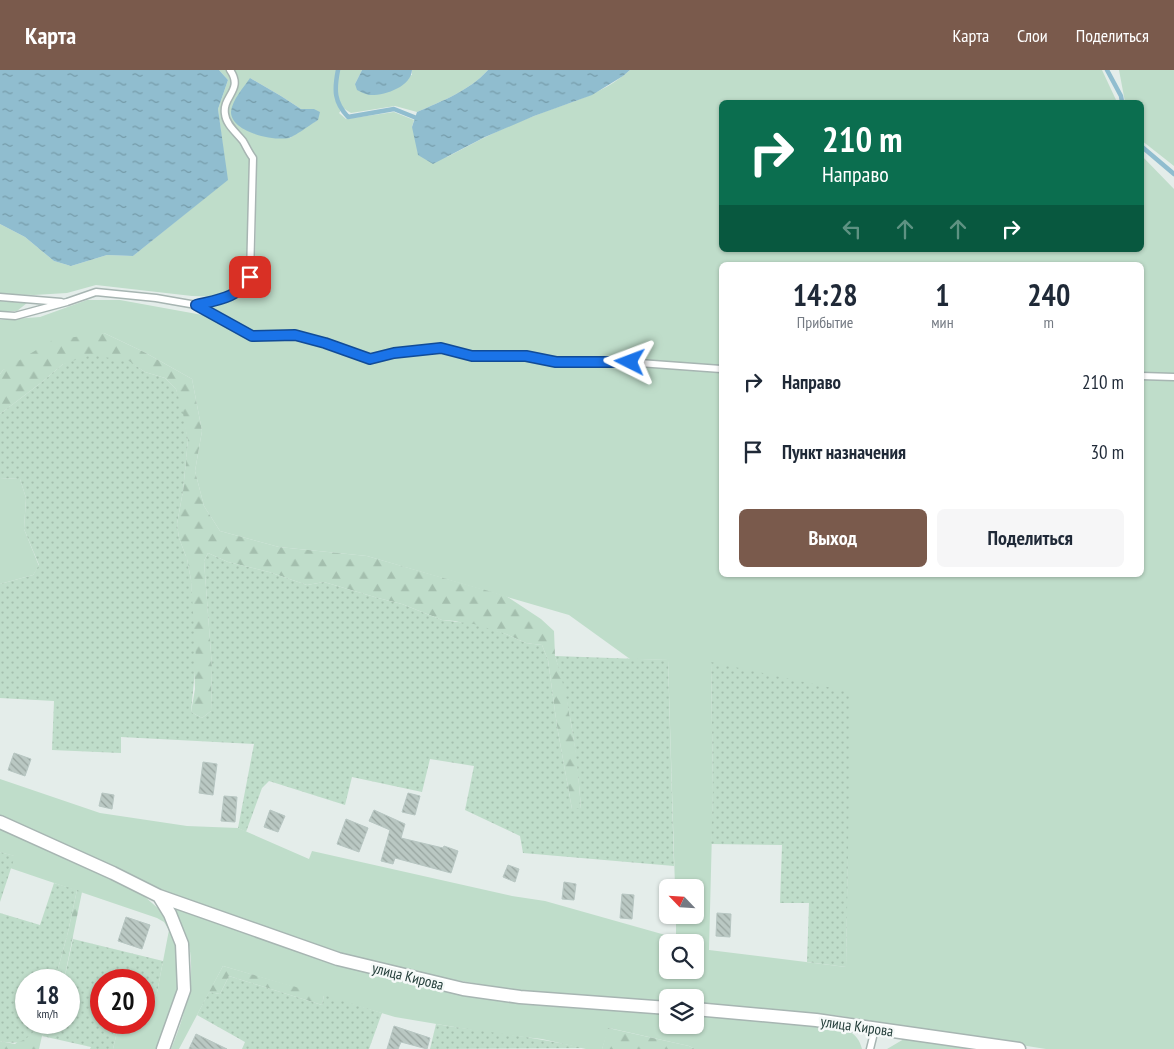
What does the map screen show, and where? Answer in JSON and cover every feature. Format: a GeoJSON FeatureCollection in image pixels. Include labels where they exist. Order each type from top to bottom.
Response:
{"type":"FeatureCollection","features":[{"type":"Feature","properties":{"kind":"street","name":"улица Кирова"},"geometry":{"type":"LineString","coordinates":[[0,822],[112,872],[159,896],[338,959],[463,989],[520,997],[659,1007]]}},
{"type":"Feature","properties":{"kind":"street"},"geometry":{"type":"LineString","coordinates":[[159,896],[170,914],[182,944],[184,990],[163,1049]]}},
{"type":"Feature","properties":{"kind":"street","name":"улица Кирова"},"geometry":{"type":"LineString","coordinates":[[704,1010],[816,1020],[1019,1049]]}},
{"type":"Feature","properties":{"kind":"lane"},"geometry":{"type":"LineString","coordinates":[[196,305],[225,299],[245,286],[250,277],[253,158],[230,126],[225,115],[226,104],[235,87],[236,78],[230,70]]}},
{"type":"Feature","properties":{"kind":"lane"},"geometry":{"type":"LineString","coordinates":[[0,315],[15,316],[96,292],[156,298],[196,305],[252,336],[295,335],[325,343],[370,359],[394,353],[441,348],[472,356],[526,356],[556,362],[612,361],[719,369]]}},
{"type":"Feature","properties":{"kind":"lane"},"geometry":{"type":"LineString","coordinates":[[0,297],[67,302]]}},
{"type":"Feature","properties":{"kind":"lane"},"geometry":{"type":"LineString","coordinates":[[1144,376],[1174,377]]}},
{"type":"Feature","properties":{"kind":"lane"},"geometry":{"type":"LineString","coordinates":[[870,1049],[874,1029]]}},
{"type":"Feature","properties":{"kind":"green space"},"geometry":{"type":"Polygon","coordinates":[[[219,70],[362,70],[355,84],[412,75],[412,70],[488,70],[464,90],[417,112],[395,106],[351,113],[343,108],[339,113],[346,119],[394,112],[414,120],[412,127],[447,157],[512,125],[584,98],[608,86],[630,70],[1102,70],[1116,100],[719,100],[719,252],[1144,252],[1144,158],[1174,189],[1174,1049],[1046,1049],[834,1015],[704,1005],[704,989],[659,989],[659,1001],[521,991],[425,975],[341,955],[175,898],[0,817],[0,779],[100,813],[187,826],[238,828],[309,859],[312,851],[512,896],[545,901],[662,934],[659,934],[659,979],[704,979],[704,934],[676,934],[676,924],[704,924],[704,879],[675,879],[668,660],[630,659],[569,615],[367,556],[279,547],[220,531],[204,506],[195,471],[202,431],[192,379],[144,352],[104,333],[3,370],[0,374],[0,320],[40,317],[87,300],[120,300],[208,316],[253,341],[295,339],[286,332],[254,332],[215,309],[205,306],[227,302],[241,294],[252,284],[255,261],[257,156],[250,157],[247,275],[242,284],[234,290],[220,297],[192,296],[96,285],[67,293],[34,295],[0,294],[0,224],[25,237],[54,261],[71,266],[107,255],[133,256],[227,180],[218,109],[228,80],[219,70]],[[250,78],[290,138],[318,120],[314,109],[301,109],[250,78]],[[711,662],[713,792],[709,950],[846,967],[848,838],[711,662]]]}},
{"type":"Feature","properties":{"kind":"green space"},"geometry":{"type":"Polygon","coordinates":[[[1119,70],[1174,70],[1174,166],[1144,142],[1144,100],[1125,100],[1119,70]]]}},
{"type":"Feature","properties":{"kind":"green space"},"geometry":{"type":"Polygon","coordinates":[[[0,301],[27,303],[17,311],[0,311],[0,301]]]}},
{"type":"Feature","properties":{"kind":"green space"},"geometry":{"type":"Polygon","coordinates":[[[104,333],[144,352],[192,379],[202,431],[195,471],[204,506],[220,531],[279,547],[367,556],[506,596],[541,619],[554,631],[555,656],[565,687],[577,759],[581,809],[572,809],[557,726],[548,660],[542,645],[526,643],[506,634],[455,621],[442,620],[402,604],[324,582],[307,585],[269,572],[228,562],[208,553],[204,561],[212,667],[211,711],[202,718],[191,712],[195,689],[191,580],[177,524],[183,491],[188,440],[176,389],[165,378],[145,372],[128,361],[63,364],[0,414],[0,374],[3,370],[53,340],[104,333]]]}},
{"type":"Feature","properties":{"kind":"green space"},"geometry":{"type":"Polygon","coordinates":[[[91,355],[129,361],[145,372],[165,378],[176,389],[182,408],[188,440],[183,491],[177,524],[191,580],[196,660],[191,712],[202,718],[211,711],[212,667],[204,561],[208,553],[228,562],[269,572],[307,585],[324,582],[402,604],[442,620],[474,624],[506,634],[526,643],[542,645],[548,660],[557,726],[572,809],[581,808],[578,770],[569,713],[555,656],[668,660],[674,866],[523,853],[520,836],[465,810],[474,766],[430,759],[422,792],[352,777],[345,805],[269,781],[262,788],[246,832],[238,828],[254,744],[121,737],[121,753],[52,750],[54,701],[0,698],[0,584],[33,575],[39,565],[24,529],[26,498],[20,479],[0,478],[0,414],[63,364],[91,355]]]}},
{"type":"Feature","properties":{"kind":"green space"},"geometry":{"type":"Polygon","coordinates":[[[0,478],[20,479],[26,498],[24,529],[39,566],[33,575],[0,584],[0,478]]]}},
{"type":"Feature","properties":{"kind":"green space"},"geometry":{"type":"Polygon","coordinates":[[[711,662],[851,692],[846,967],[807,962],[809,903],[780,903],[782,845],[711,844],[713,792],[711,662]]]}},
{"type":"Feature","properties":{"kind":"green space"},"geometry":{"type":"Polygon","coordinates":[[[0,827],[136,889],[160,910],[177,935],[180,990],[157,1049],[113,1049],[116,1034],[155,1034],[155,1003],[169,930],[164,922],[10,868],[14,856],[0,852],[0,827]]]}},
{"type":"Feature","properties":{"kind":"green space"},"geometry":{"type":"Polygon","coordinates":[[[0,852],[15,856],[0,902],[0,852]]]}},
{"type":"Feature","properties":{"kind":"green space"},"geometry":{"type":"Polygon","coordinates":[[[54,883],[77,890],[58,969],[15,969],[15,1034],[31,1034],[18,1042],[0,1041],[0,913],[40,925],[54,883]]]}},
{"type":"Feature","properties":{"kind":"green space"},"geometry":{"type":"Polygon","coordinates":[[[77,890],[82,892],[66,969],[58,969],[77,890]]]}},
{"type":"Feature","properties":{"kind":"green space"},"geometry":{"type":"Polygon","coordinates":[[[175,905],[361,970],[659,1012],[659,1034],[704,1034],[704,1016],[842,1028],[851,1032],[858,1039],[862,1049],[695,1049],[609,1028],[602,1049],[586,1049],[542,1039],[496,1034],[395,1017],[223,966],[179,1049],[171,1049],[185,1008],[191,966],[187,937],[175,905]]]}},
{"type":"Feature","properties":{"kind":"green space"},"geometry":{"type":"Polygon","coordinates":[[[73,939],[163,961],[155,1004],[155,969],[90,969],[90,1034],[116,1034],[113,1049],[90,1049],[91,1047],[42,1036],[44,1034],[80,1034],[80,969],[66,969],[73,939]]]}},
{"type":"Feature","properties":{"kind":"green space"},"geometry":{"type":"Polygon","coordinates":[[[223,966],[324,995],[322,1005],[229,976],[220,994],[209,992],[223,966]]]}},
{"type":"Feature","properties":{"kind":"green space"},"geometry":{"type":"Polygon","coordinates":[[[229,976],[322,1005],[324,995],[382,1013],[369,1049],[242,1049],[245,1042],[197,1015],[209,992],[220,994],[229,976]]]}},
{"type":"Feature","properties":{"kind":"green space"},"geometry":{"type":"Polygon","coordinates":[[[436,1024],[566,1044],[584,1048],[430,1049],[436,1024]]]}},
{"type":"Feature","properties":{"kind":"green space"},"geometry":{"type":"Polygon","coordinates":[[[608,1028],[689,1046],[695,1049],[602,1049],[608,1028]]]}},
{"type":"Feature","properties":{"kind":"green space"},"geometry":{"type":"Polygon","coordinates":[[[27,1034],[44,1034],[39,1049],[0,1049],[0,1041],[15,1044],[27,1034]]]}},
{"type":"Feature","properties":{"kind":"green space"},"geometry":{"type":"Polygon","coordinates":[[[904,1039],[927,1040],[992,1049],[887,1049],[904,1039]]]}},
{"type":"Feature","properties":{"kind":"water"},"geometry":{"type":"Polygon","coordinates":[[[0,70],[219,70],[228,80],[218,109],[228,180],[133,256],[107,255],[71,266],[54,261],[25,237],[0,224],[0,70]]]}},
{"type":"Feature","properties":{"kind":"water"},"geometry":{"type":"Polygon","coordinates":[[[362,70],[412,70],[407,81],[402,86],[382,94],[369,95],[357,90],[355,84],[362,70]]]}},
{"type":"Feature","properties":{"kind":"water"},"geometry":{"type":"Polygon","coordinates":[[[488,70],[630,70],[592,95],[534,116],[485,137],[433,164],[418,155],[412,127],[417,112],[464,90],[488,70]]]}},
{"type":"Feature","properties":{"kind":"water"},"geometry":{"type":"Polygon","coordinates":[[[250,78],[301,109],[314,109],[320,112],[318,120],[289,138],[282,139],[254,134],[245,130],[233,119],[231,112],[236,98],[250,78]]]}},
{"type":"Feature","properties":{"kind":"building"},"geometry":{"type":"Polygon","coordinates":[[[14,753],[31,759],[25,776],[8,770],[14,753]]]}},
{"type":"Feature","properties":{"kind":"building"},"geometry":{"type":"Polygon","coordinates":[[[203,762],[217,764],[213,795],[199,793],[203,762]]]}},
{"type":"Feature","properties":{"kind":"building"},"geometry":{"type":"Polygon","coordinates":[[[102,793],[114,795],[112,809],[99,806],[102,793]]]}},
{"type":"Feature","properties":{"kind":"building"},"geometry":{"type":"Polygon","coordinates":[[[408,793],[420,796],[415,815],[402,812],[408,793]]]}},
{"type":"Feature","properties":{"kind":"building"},"geometry":{"type":"Polygon","coordinates":[[[224,796],[237,797],[235,822],[221,821],[224,796]]]}},
{"type":"Feature","properties":{"kind":"building"},"geometry":{"type":"Polygon","coordinates":[[[270,810],[285,816],[278,832],[264,827],[270,810]]]}},
{"type":"Feature","properties":{"kind":"building"},"geometry":{"type":"Polygon","coordinates":[[[374,810],[405,824],[401,838],[443,848],[444,846],[458,851],[451,873],[395,858],[393,864],[381,861],[390,830],[369,821],[374,810]]]}},
{"type":"Feature","properties":{"kind":"building"},"geometry":{"type":"Polygon","coordinates":[[[346,819],[368,828],[359,852],[337,844],[346,819]]]}},
{"type":"Feature","properties":{"kind":"building"},"geometry":{"type":"Polygon","coordinates":[[[508,865],[519,869],[515,882],[503,877],[508,865]]]}},
{"type":"Feature","properties":{"kind":"building"},"geometry":{"type":"Polygon","coordinates":[[[564,882],[576,884],[574,900],[562,899],[564,882]]]}},
{"type":"Feature","properties":{"kind":"building"},"geometry":{"type":"Polygon","coordinates":[[[622,894],[634,895],[632,919],[620,918],[622,894]]]}},
{"type":"Feature","properties":{"kind":"building"},"geometry":{"type":"Polygon","coordinates":[[[717,913],[731,914],[730,937],[716,936],[717,913]]]}},
{"type":"Feature","properties":{"kind":"building"},"geometry":{"type":"Polygon","coordinates":[[[126,917],[150,925],[142,949],[118,941],[126,917]]]}},
{"type":"Feature","properties":{"kind":"building"},"geometry":{"type":"Polygon","coordinates":[[[394,1026],[430,1038],[427,1049],[401,1042],[398,1049],[387,1049],[394,1026]]]}},
{"type":"Feature","properties":{"kind":"building"},"geometry":{"type":"Polygon","coordinates":[[[196,1034],[227,1049],[189,1049],[196,1034]]]}},
{"type":"Feature","properties":{"kind":"waterway"},"geometry":{"type":"LineString","coordinates":[[338,70],[336,95],[340,106],[348,117],[394,109],[419,119]]}},
{"type":"Feature","properties":{"kind":"waterway"},"geometry":{"type":"LineString","coordinates":[[1107,70],[1122,100]]}},
{"type":"Feature","properties":{"kind":"waterway"},"geometry":{"type":"LineString","coordinates":[[1144,149],[1174,174]]}},
{"type":"Feature","properties":{"kind":"route"},"geometry":{"type":"LineString","coordinates":[[250,277],[245,286],[225,299],[196,305],[252,336],[295,335],[325,343],[370,359],[394,353],[441,348],[472,356],[526,356],[556,362],[630,362]]}}]}
